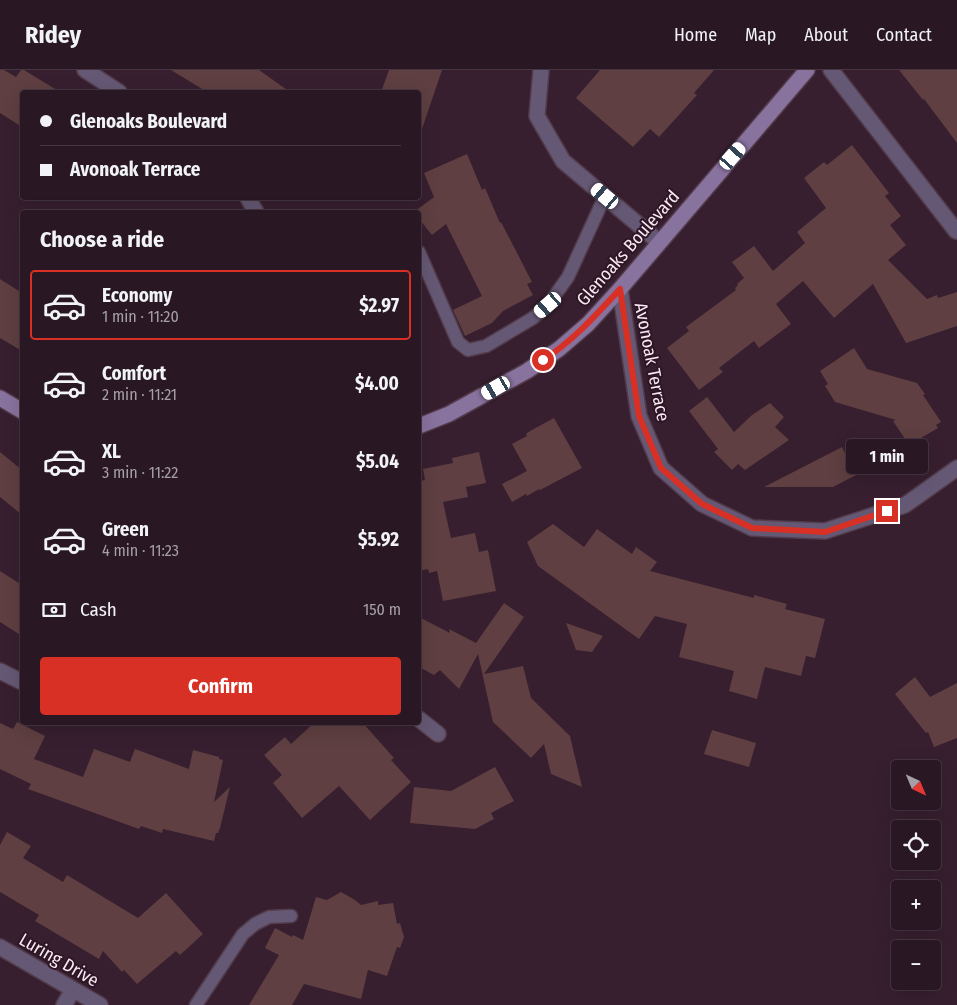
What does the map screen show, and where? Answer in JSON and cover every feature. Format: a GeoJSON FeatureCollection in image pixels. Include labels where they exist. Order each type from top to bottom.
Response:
{"type":"FeatureCollection","features":[{"type":"Feature","properties":{"kind":"street"},"geometry":{"type":"LineString","coordinates":[[85,70],[116,90]]}},
{"type":"Feature","properties":{"kind":"street"},"geometry":{"type":"LineString","coordinates":[[541,70],[537,116],[563,161],[659,242]]}},
{"type":"Feature","properties":{"kind":"street","name":"Glenoaks Boulevard"},"geometry":{"type":"LineString","coordinates":[[421,425],[450,414],[526,370],[559,349],[588,324],[807,70]]}},
{"type":"Feature","properties":{"kind":"street"},"geometry":{"type":"LineString","coordinates":[[831,70],[956,231]]}},
{"type":"Feature","properties":{"kind":"street","name":"Avonoak Terrace"},"geometry":{"type":"LineString","coordinates":[[620,289],[639,416],[661,468],[702,504],[752,528],[825,532],[905,504],[957,468]]}},
{"type":"Feature","properties":{"kind":"street"},"geometry":{"type":"LineString","coordinates":[[0,398],[20,410]]}},
{"type":"Feature","properties":{"kind":"street"},"geometry":{"type":"LineString","coordinates":[[0,671],[20,681]]}},
{"type":"Feature","properties":{"kind":"street"},"geometry":{"type":"LineString","coordinates":[[421,721],[438,734]]}},
{"type":"Feature","properties":{"kind":"street","name":"Luring Drive"},"geometry":{"type":"LineString","coordinates":[[0,947],[100,1005]]}},
{"type":"Feature","properties":{"kind":"street"},"geometry":{"type":"LineString","coordinates":[[64,1005],[73,990]]}},
{"type":"Feature","properties":{"kind":"lane"},"geometry":{"type":"LineString","coordinates":[[421,257],[458,342],[468,350],[486,346],[533,318],[548,305],[568,278],[605,196]]}},
{"type":"Feature","properties":{"kind":"lane"},"geometry":{"type":"LineString","coordinates":[[196,1005],[243,934],[256,924],[270,917],[291,916]]}},
{"type":"Feature","properties":{"kind":"building"},"geometry":{"type":"Polygon","coordinates":[[[0,70],[4,70],[16,77],[21,70],[24,70],[57,90],[20,90],[20,126],[0,113],[0,70]]]}},
{"type":"Feature","properties":{"kind":"building"},"geometry":{"type":"Polygon","coordinates":[[[171,70],[259,70],[287,90],[204,90],[171,70]]]}},
{"type":"Feature","properties":{"kind":"building"},"geometry":{"type":"Polygon","coordinates":[[[389,70],[442,70],[422,129],[421,90],[382,90],[389,70]]]}},
{"type":"Feature","properties":{"kind":"building"},"geometry":{"type":"Polygon","coordinates":[[[600,70],[714,70],[694,93],[697,95],[659,137],[650,129],[633,147],[576,98],[600,70]]]}},
{"type":"Feature","properties":{"kind":"building"},"geometry":{"type":"Polygon","coordinates":[[[899,70],[957,70],[957,143],[924,99],[899,70]]]}},
{"type":"Feature","properties":{"kind":"building"},"geometry":{"type":"Polygon","coordinates":[[[852,145],[889,193],[885,196],[901,216],[890,225],[906,245],[888,260],[927,299],[937,295],[938,298],[957,292],[957,326],[906,343],[873,284],[834,318],[803,281],[776,304],[791,324],[759,348],[754,341],[719,368],[723,372],[699,390],[667,348],[689,331],[686,327],[736,290],[737,284],[744,278],[732,262],[754,246],[773,271],[805,243],[797,232],[826,208],[804,178],[824,162],[827,165],[852,145]]]}},
{"type":"Feature","properties":{"kind":"building"},"geometry":{"type":"Polygon","coordinates":[[[467,154],[482,190],[485,188],[500,223],[532,282],[527,284],[533,295],[503,311],[492,323],[465,336],[453,310],[482,296],[446,224],[432,235],[421,221],[421,210],[417,210],[434,197],[424,173],[467,154]]]}},
{"type":"Feature","properties":{"kind":"building"},"geometry":{"type":"Polygon","coordinates":[[[0,279],[20,292],[20,350],[0,338],[0,279]]]}},
{"type":"Feature","properties":{"kind":"building"},"geometry":{"type":"Polygon","coordinates":[[[854,348],[867,369],[917,383],[941,422],[936,425],[938,428],[909,445],[893,421],[896,420],[835,402],[825,386],[828,384],[820,371],[854,348]]]}},
{"type":"Feature","properties":{"kind":"building"},"geometry":{"type":"Polygon","coordinates":[[[707,397],[734,432],[752,415],[770,403],[784,417],[775,427],[789,440],[745,470],[738,464],[732,470],[714,452],[718,449],[689,411],[707,397]]]}},
{"type":"Feature","properties":{"kind":"building"},"geometry":{"type":"Polygon","coordinates":[[[554,418],[582,468],[512,502],[502,484],[527,471],[512,444],[527,436],[526,434],[530,431],[554,418]]]}},
{"type":"Feature","properties":{"kind":"building"},"geometry":{"type":"Polygon","coordinates":[[[842,447],[856,475],[833,487],[764,487],[842,447]]]}},
{"type":"Feature","properties":{"kind":"building"},"geometry":{"type":"Polygon","coordinates":[[[0,452],[20,468],[20,513],[0,497],[0,452]]]}},
{"type":"Feature","properties":{"kind":"building"},"geometry":{"type":"Polygon","coordinates":[[[479,452],[486,483],[466,487],[468,497],[443,502],[451,538],[475,533],[479,552],[488,550],[496,591],[443,601],[437,571],[429,573],[428,569],[421,571],[421,481],[425,480],[423,469],[453,463],[452,458],[479,452]]]}},
{"type":"Feature","properties":{"kind":"building"},"geometry":{"type":"Polygon","coordinates":[[[553,524],[584,547],[597,529],[632,554],[636,547],[657,562],[650,571],[754,598],[754,595],[787,604],[785,609],[825,619],[815,658],[806,656],[801,676],[765,667],[757,699],[729,691],[734,671],[679,657],[687,624],[655,616],[639,639],[538,566],[527,542],[553,524]]]}},
{"type":"Feature","properties":{"kind":"building"},"geometry":{"type":"Polygon","coordinates":[[[0,571],[20,584],[20,635],[0,622],[0,571]]]}},
{"type":"Feature","properties":{"kind":"building"},"geometry":{"type":"Polygon","coordinates":[[[504,603],[524,617],[484,674],[523,666],[531,698],[570,736],[582,787],[551,774],[544,744],[531,758],[493,722],[478,654],[459,689],[440,670],[434,675],[421,668],[421,618],[450,633],[449,629],[476,643],[504,603]]]}},
{"type":"Feature","properties":{"kind":"building"},"geometry":{"type":"Polygon","coordinates":[[[566,623],[603,636],[592,652],[576,650],[566,623]]]}},
{"type":"Feature","properties":{"kind":"building"},"geometry":{"type":"Polygon","coordinates":[[[915,677],[930,697],[957,683],[957,738],[934,747],[928,732],[926,733],[895,694],[915,677]]]}},
{"type":"Feature","properties":{"kind":"building"},"geometry":{"type":"Polygon","coordinates":[[[17,722],[45,736],[34,759],[83,777],[94,749],[130,762],[135,749],[189,769],[193,750],[219,757],[219,759],[223,760],[214,802],[230,787],[220,828],[218,833],[216,833],[214,841],[163,829],[162,833],[141,826],[139,829],[28,789],[31,784],[0,769],[0,723],[13,729],[17,722]]]}},
{"type":"Feature","properties":{"kind":"building"},"geometry":{"type":"Polygon","coordinates":[[[312,725],[365,725],[394,758],[391,760],[411,782],[370,820],[339,786],[302,818],[273,783],[282,775],[264,755],[285,737],[291,744],[312,725]]]}},
{"type":"Feature","properties":{"kind":"building"},"geometry":{"type":"Polygon","coordinates":[[[712,730],[756,743],[749,767],[704,754],[712,730]]]}},
{"type":"Feature","properties":{"kind":"building"},"geometry":{"type":"Polygon","coordinates":[[[495,767],[514,801],[491,813],[494,819],[475,829],[410,823],[414,787],[451,791],[495,767]]]}},
{"type":"Feature","properties":{"kind":"building"},"geometry":{"type":"Polygon","coordinates":[[[7,832],[31,846],[23,858],[63,882],[67,875],[138,918],[166,893],[203,934],[180,955],[176,951],[137,984],[124,970],[122,972],[103,951],[99,959],[35,921],[39,915],[0,892],[0,845],[7,832]]]}},
{"type":"Feature","properties":{"kind":"building"},"geometry":{"type":"Polygon","coordinates":[[[341,892],[361,905],[378,901],[378,905],[393,903],[397,924],[400,923],[404,937],[400,948],[397,947],[387,976],[368,970],[361,999],[304,984],[292,1005],[249,1005],[279,955],[265,948],[275,928],[292,937],[293,935],[303,940],[316,897],[327,900],[341,892]]]}},
{"type":"Feature","properties":{"kind":"route"},"geometry":{"type":"LineString","coordinates":[[543,360],[588,324],[620,289],[639,416],[661,468],[702,504],[752,528],[825,532],[887,511]]}}]}
